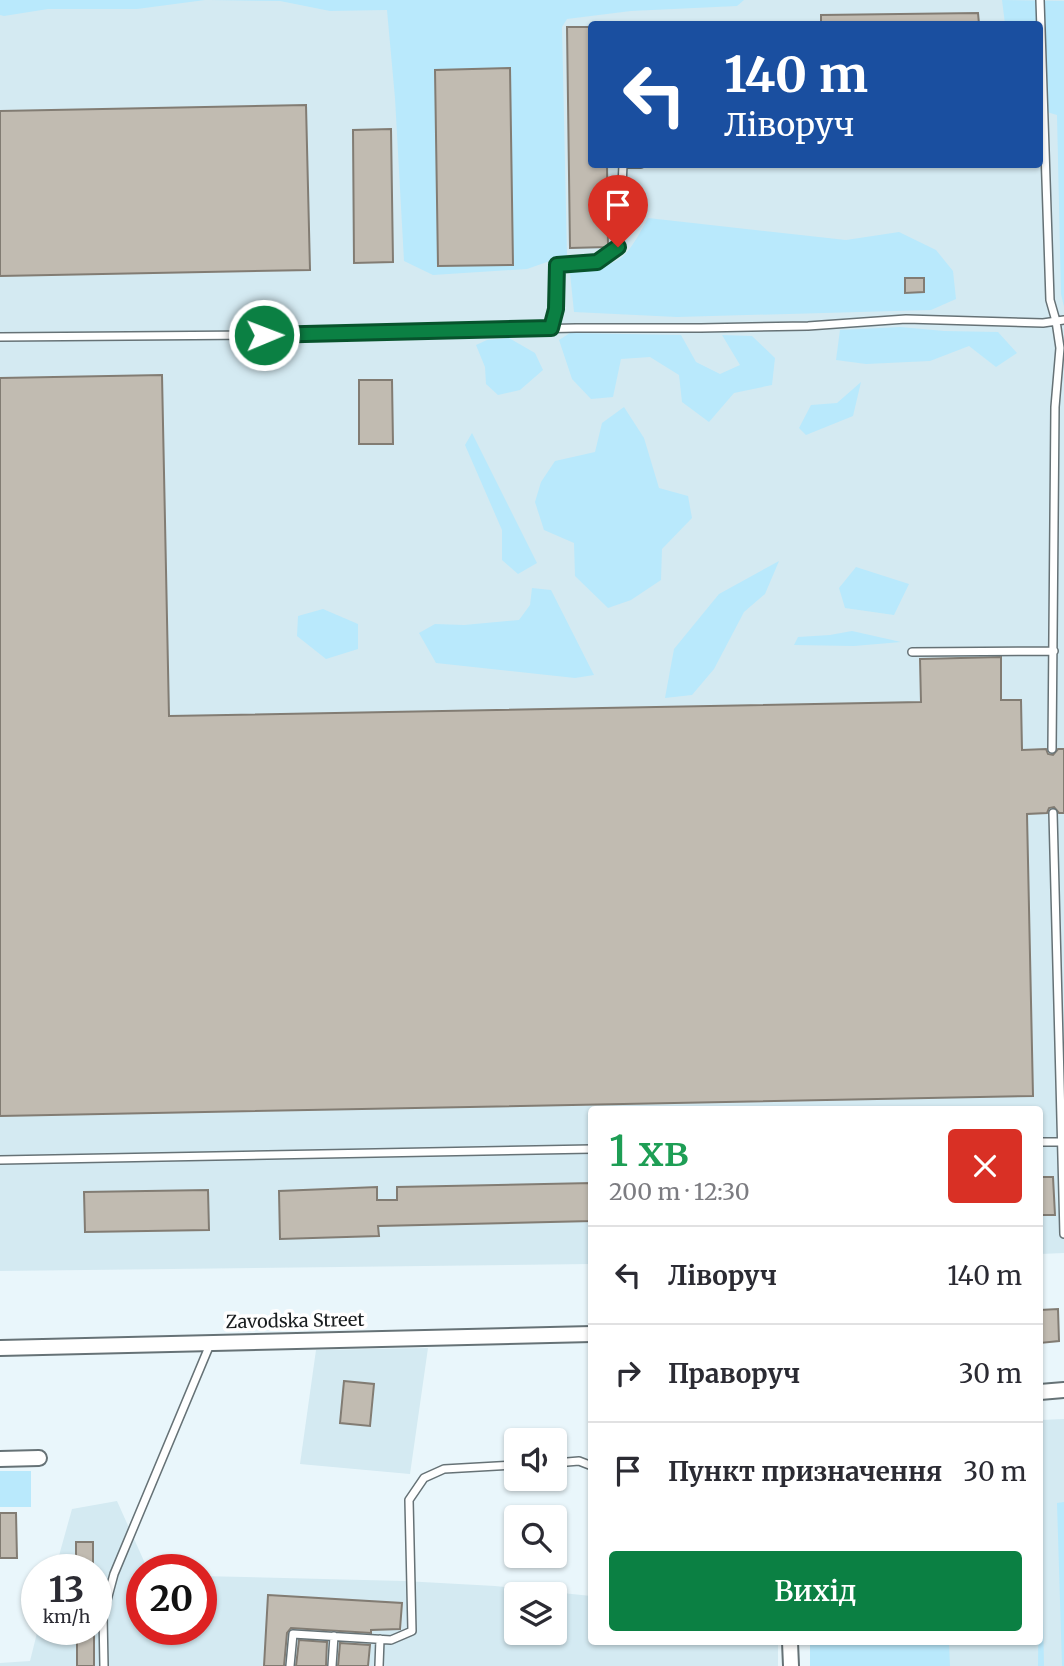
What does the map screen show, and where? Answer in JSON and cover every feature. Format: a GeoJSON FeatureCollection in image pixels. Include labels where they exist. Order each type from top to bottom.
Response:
{"type":"FeatureCollection","features":[{"type":"Feature","properties":{"kind":"street","name":"Zavodska Street"},"geometry":{"type":"LineString","coordinates":[[0,1348],[588,1334]]}},
{"type":"Feature","properties":{"kind":"street"},"geometry":{"type":"LineString","coordinates":[[1043,1392],[1064,1390]]}},
{"type":"Feature","properties":{"kind":"street"},"geometry":{"type":"LineString","coordinates":[[0,1459],[39,1458]]}},
{"type":"Feature","properties":{"kind":"street"},"geometry":{"type":"LineString","coordinates":[[790,1645],[791,1666]]}},
{"type":"Feature","properties":{"kind":"lane"},"geometry":{"type":"LineString","coordinates":[[1040,0],[1040,21]]}},
{"type":"Feature","properties":{"kind":"lane"},"geometry":{"type":"LineString","coordinates":[[1043,116],[1050,300],[1060,320],[1055,407],[1052,749]]}},
{"type":"Feature","properties":{"kind":"lane"},"geometry":{"type":"LineString","coordinates":[[551,328],[556,309],[557,265],[597,262],[618,247],[623,168]]}},
{"type":"Feature","properties":{"kind":"lane"},"geometry":{"type":"LineString","coordinates":[[0,337],[781,327],[906,319],[1043,323],[1060,320]]}},
{"type":"Feature","properties":{"kind":"lane"},"geometry":{"type":"LineString","coordinates":[[912,653],[1054,651]]}},
{"type":"Feature","properties":{"kind":"lane"},"geometry":{"type":"LineString","coordinates":[[1053,813],[1064,1234]]}},
{"type":"Feature","properties":{"kind":"lane"},"geometry":{"type":"LineString","coordinates":[[1043,1142],[1062,1142]]}},
{"type":"Feature","properties":{"kind":"lane"},"geometry":{"type":"LineString","coordinates":[[0,1160],[588,1149]]}},
{"type":"Feature","properties":{"kind":"lane"},"geometry":{"type":"LineString","coordinates":[[104,1666],[103,1615],[114,1574],[211,1342]]}},
{"type":"Feature","properties":{"kind":"lane"},"geometry":{"type":"LineString","coordinates":[[567,1462],[579,1461],[588,1464]]}},
{"type":"Feature","properties":{"kind":"lane"},"geometry":{"type":"LineString","coordinates":[[290,1666],[293,1634],[391,1640],[412,1632],[409,1500],[424,1478],[444,1469],[504,1466]]}},
{"type":"Feature","properties":{"kind":"lane"},"geometry":{"type":"LineString","coordinates":[[332,1666],[334,1636]]}},
{"type":"Feature","properties":{"kind":"lane"},"geometry":{"type":"LineString","coordinates":[[379,1666],[380,1639]]}},
{"type":"Feature","properties":{"kind":"shaded area"},"geometry":{"type":"Polygon","coordinates":[[[0,0],[1064,0],[1064,1253],[1043,1254],[1043,1106],[588,1106],[588,1264],[0,1271],[0,0]]]}},
{"type":"Feature","properties":{"kind":"shaded area"},"geometry":{"type":"Polygon","coordinates":[[[0,0],[205,0],[137,9],[48,9],[4,16],[0,15],[0,0]]]}},
{"type":"Feature","properties":{"kind":"shaded area"},"geometry":{"type":"Polygon","coordinates":[[[210,0],[744,0],[737,6],[631,11],[567,19],[562,27],[567,255],[527,269],[433,275],[404,261],[387,10],[330,11],[280,1],[210,0]]]}},
{"type":"Feature","properties":{"kind":"shaded area"},"geometry":{"type":"Polygon","coordinates":[[[1002,0],[1064,1],[1064,307],[1061,294],[1057,115],[1043,111],[1043,21],[1005,21],[1002,0]]]}},
{"type":"Feature","properties":{"kind":"shaded area"},"geometry":{"type":"Polygon","coordinates":[[[648,218],[846,240],[899,232],[936,250],[953,271],[956,299],[931,310],[677,317],[574,312],[570,273],[600,267],[619,259],[626,254],[648,218]]]}},
{"type":"Feature","properties":{"kind":"shaded area"},"geometry":{"type":"Polygon","coordinates":[[[900,327],[998,332],[1017,353],[996,367],[969,346],[930,361],[866,364],[836,360],[840,330],[900,327]]]}},
{"type":"Feature","properties":{"kind":"shaded area"},"geometry":{"type":"Polygon","coordinates":[[[570,333],[681,335],[696,362],[720,374],[740,365],[722,335],[752,336],[775,358],[772,385],[734,393],[709,422],[682,402],[679,375],[650,357],[621,359],[613,397],[591,399],[572,379],[559,340],[570,333]]]}},
{"type":"Feature","properties":{"kind":"shaded area"},"geometry":{"type":"Polygon","coordinates":[[[509,338],[535,353],[543,370],[520,390],[498,395],[486,384],[485,367],[476,345],[487,340],[509,338]]]}},
{"type":"Feature","properties":{"kind":"shaded area"},"geometry":{"type":"Polygon","coordinates":[[[861,382],[853,416],[806,435],[799,428],[811,405],[837,403],[861,382]]]}},
{"type":"Feature","properties":{"kind":"shaded area"},"geometry":{"type":"Polygon","coordinates":[[[624,407],[644,438],[659,488],[688,496],[692,518],[662,549],[661,580],[631,600],[608,608],[575,576],[574,543],[544,530],[535,502],[541,482],[555,461],[595,452],[602,423],[624,407]]]}},
{"type":"Feature","properties":{"kind":"shaded area"},"geometry":{"type":"Polygon","coordinates":[[[472,433],[537,563],[518,574],[502,560],[502,530],[465,445],[472,433]]]}},
{"type":"Feature","properties":{"kind":"shaded area"},"geometry":{"type":"Polygon","coordinates":[[[779,561],[765,594],[744,612],[714,669],[692,695],[665,698],[674,649],[719,594],[779,561]]]}},
{"type":"Feature","properties":{"kind":"shaded area"},"geometry":{"type":"Polygon","coordinates":[[[856,567],[909,584],[894,615],[845,608],[839,588],[856,567]]]}},
{"type":"Feature","properties":{"kind":"shaded area"},"geometry":{"type":"Polygon","coordinates":[[[532,588],[551,590],[594,675],[575,678],[436,663],[419,633],[435,624],[464,625],[519,620],[530,605],[532,588]]]}},
{"type":"Feature","properties":{"kind":"shaded area"},"geometry":{"type":"Polygon","coordinates":[[[323,609],[358,624],[358,649],[326,659],[297,636],[298,616],[323,609]]]}},
{"type":"Feature","properties":{"kind":"shaded area"},"geometry":{"type":"Polygon","coordinates":[[[852,631],[901,642],[854,646],[794,645],[798,637],[852,631]]]}},
{"type":"Feature","properties":{"kind":"shaded area"},"geometry":{"type":"Polygon","coordinates":[[[428,1348],[410,1474],[300,1464],[316,1350],[428,1348]]]}},
{"type":"Feature","properties":{"kind":"shaded area"},"geometry":{"type":"Polygon","coordinates":[[[1064,1419],[1064,1666],[810,1666],[810,1645],[1043,1645],[1043,1420],[1064,1419]]]}},
{"type":"Feature","properties":{"kind":"shaded area"},"geometry":{"type":"Polygon","coordinates":[[[0,1471],[31,1471],[31,1507],[0,1507],[0,1471]]]}},
{"type":"Feature","properties":{"kind":"shaded area"},"geometry":{"type":"Polygon","coordinates":[[[117,1501],[141,1554],[126,1554],[126,1645],[217,1645],[217,1576],[404,1581],[504,1587],[504,1645],[567,1645],[567,1594],[588,1596],[588,1645],[778,1645],[778,1666],[0,1666],[0,1663],[30,1661],[34,1645],[112,1645],[112,1554],[59,1554],[72,1509],[117,1501]]]}},
{"type":"Feature","properties":{"kind":"shaded area"},"geometry":{"type":"Polygon","coordinates":[[[1064,1502],[1064,1666],[1062,1666],[1057,1503],[1064,1502]]]}},
{"type":"Feature","properties":{"kind":"shaded area"},"geometry":{"type":"Polygon","coordinates":[[[1043,1613],[1044,1666],[1038,1666],[1038,1645],[1043,1645],[1043,1613]]]}},
{"type":"Feature","properties":{"kind":"shaded area"},"geometry":{"type":"Polygon","coordinates":[[[810,1645],[949,1645],[950,1666],[810,1666],[810,1645]]]}},
{"type":"Feature","properties":{"kind":"building"},"geometry":{"type":"Polygon","coordinates":[[[978,13],[979,21],[821,21],[821,15],[978,13]]]}},
{"type":"Feature","properties":{"kind":"building"},"geometry":{"type":"Polygon","coordinates":[[[567,27],[588,27],[588,168],[607,168],[608,247],[570,248],[567,27]]]}},
{"type":"Feature","properties":{"kind":"building"},"geometry":{"type":"Polygon","coordinates":[[[510,68],[513,265],[438,266],[435,70],[510,68]]]}},
{"type":"Feature","properties":{"kind":"building"},"geometry":{"type":"Polygon","coordinates":[[[306,105],[310,270],[0,276],[0,111],[306,105]]]}},
{"type":"Feature","properties":{"kind":"building"},"geometry":{"type":"Polygon","coordinates":[[[391,129],[393,262],[354,263],[353,130],[391,129]]]}},
{"type":"Feature","properties":{"kind":"building"},"geometry":{"type":"Polygon","coordinates":[[[905,278],[924,278],[924,292],[905,293],[905,278]]]}},
{"type":"Feature","properties":{"kind":"building"},"geometry":{"type":"Polygon","coordinates":[[[162,375],[169,716],[921,702],[920,659],[1001,657],[1001,700],[1021,700],[1022,750],[1046,749],[1048,754],[1053,755],[1058,749],[1064,749],[1064,813],[1059,813],[1054,807],[1049,808],[1047,813],[1027,814],[1033,1096],[0,1116],[0,378],[162,375]]]}},
{"type":"Feature","properties":{"kind":"building"},"geometry":{"type":"Polygon","coordinates":[[[359,380],[392,380],[393,444],[359,444],[359,380]]]}},
{"type":"Feature","properties":{"kind":"building"},"geometry":{"type":"Polygon","coordinates":[[[1043,1177],[1053,1177],[1055,1215],[1043,1215],[1043,1177]]]}},
{"type":"Feature","properties":{"kind":"building"},"geometry":{"type":"Polygon","coordinates":[[[588,1183],[588,1221],[378,1226],[379,1236],[280,1239],[279,1191],[377,1187],[377,1200],[397,1200],[397,1187],[588,1183]]]}},
{"type":"Feature","properties":{"kind":"building"},"geometry":{"type":"Polygon","coordinates":[[[208,1190],[209,1230],[85,1232],[84,1192],[208,1190]]]}},
{"type":"Feature","properties":{"kind":"building"},"geometry":{"type":"Polygon","coordinates":[[[1058,1309],[1059,1341],[1043,1343],[1043,1310],[1058,1309]]]}},
{"type":"Feature","properties":{"kind":"building"},"geometry":{"type":"Polygon","coordinates":[[[344,1381],[374,1384],[370,1426],[340,1423],[344,1381]]]}},
{"type":"Feature","properties":{"kind":"building"},"geometry":{"type":"Polygon","coordinates":[[[0,1513],[16,1513],[17,1558],[0,1558],[0,1513]]]}},
{"type":"Feature","properties":{"kind":"building"},"geometry":{"type":"Polygon","coordinates":[[[76,1542],[93,1542],[93,1554],[76,1554],[76,1542]]]}},
{"type":"Feature","properties":{"kind":"building"},"geometry":{"type":"Polygon","coordinates":[[[268,1595],[402,1603],[400,1629],[371,1630],[371,1633],[291,1628],[287,1633],[284,1666],[264,1666],[268,1595]]]}},
{"type":"Feature","properties":{"kind":"building"},"geometry":{"type":"Polygon","coordinates":[[[299,1640],[327,1642],[326,1666],[296,1666],[299,1640]]]}},
{"type":"Feature","properties":{"kind":"building"},"geometry":{"type":"Polygon","coordinates":[[[340,1643],[370,1645],[368,1666],[338,1666],[340,1643]]]}},
{"type":"Feature","properties":{"kind":"building"},"geometry":{"type":"Polygon","coordinates":[[[77,1645],[94,1645],[94,1666],[77,1666],[77,1645]]]}},
{"type":"Feature","properties":{"kind":"route"},"geometry":{"type":"LineString","coordinates":[[264,335],[551,328],[556,309],[557,265],[597,262],[618,247]]}}]}
